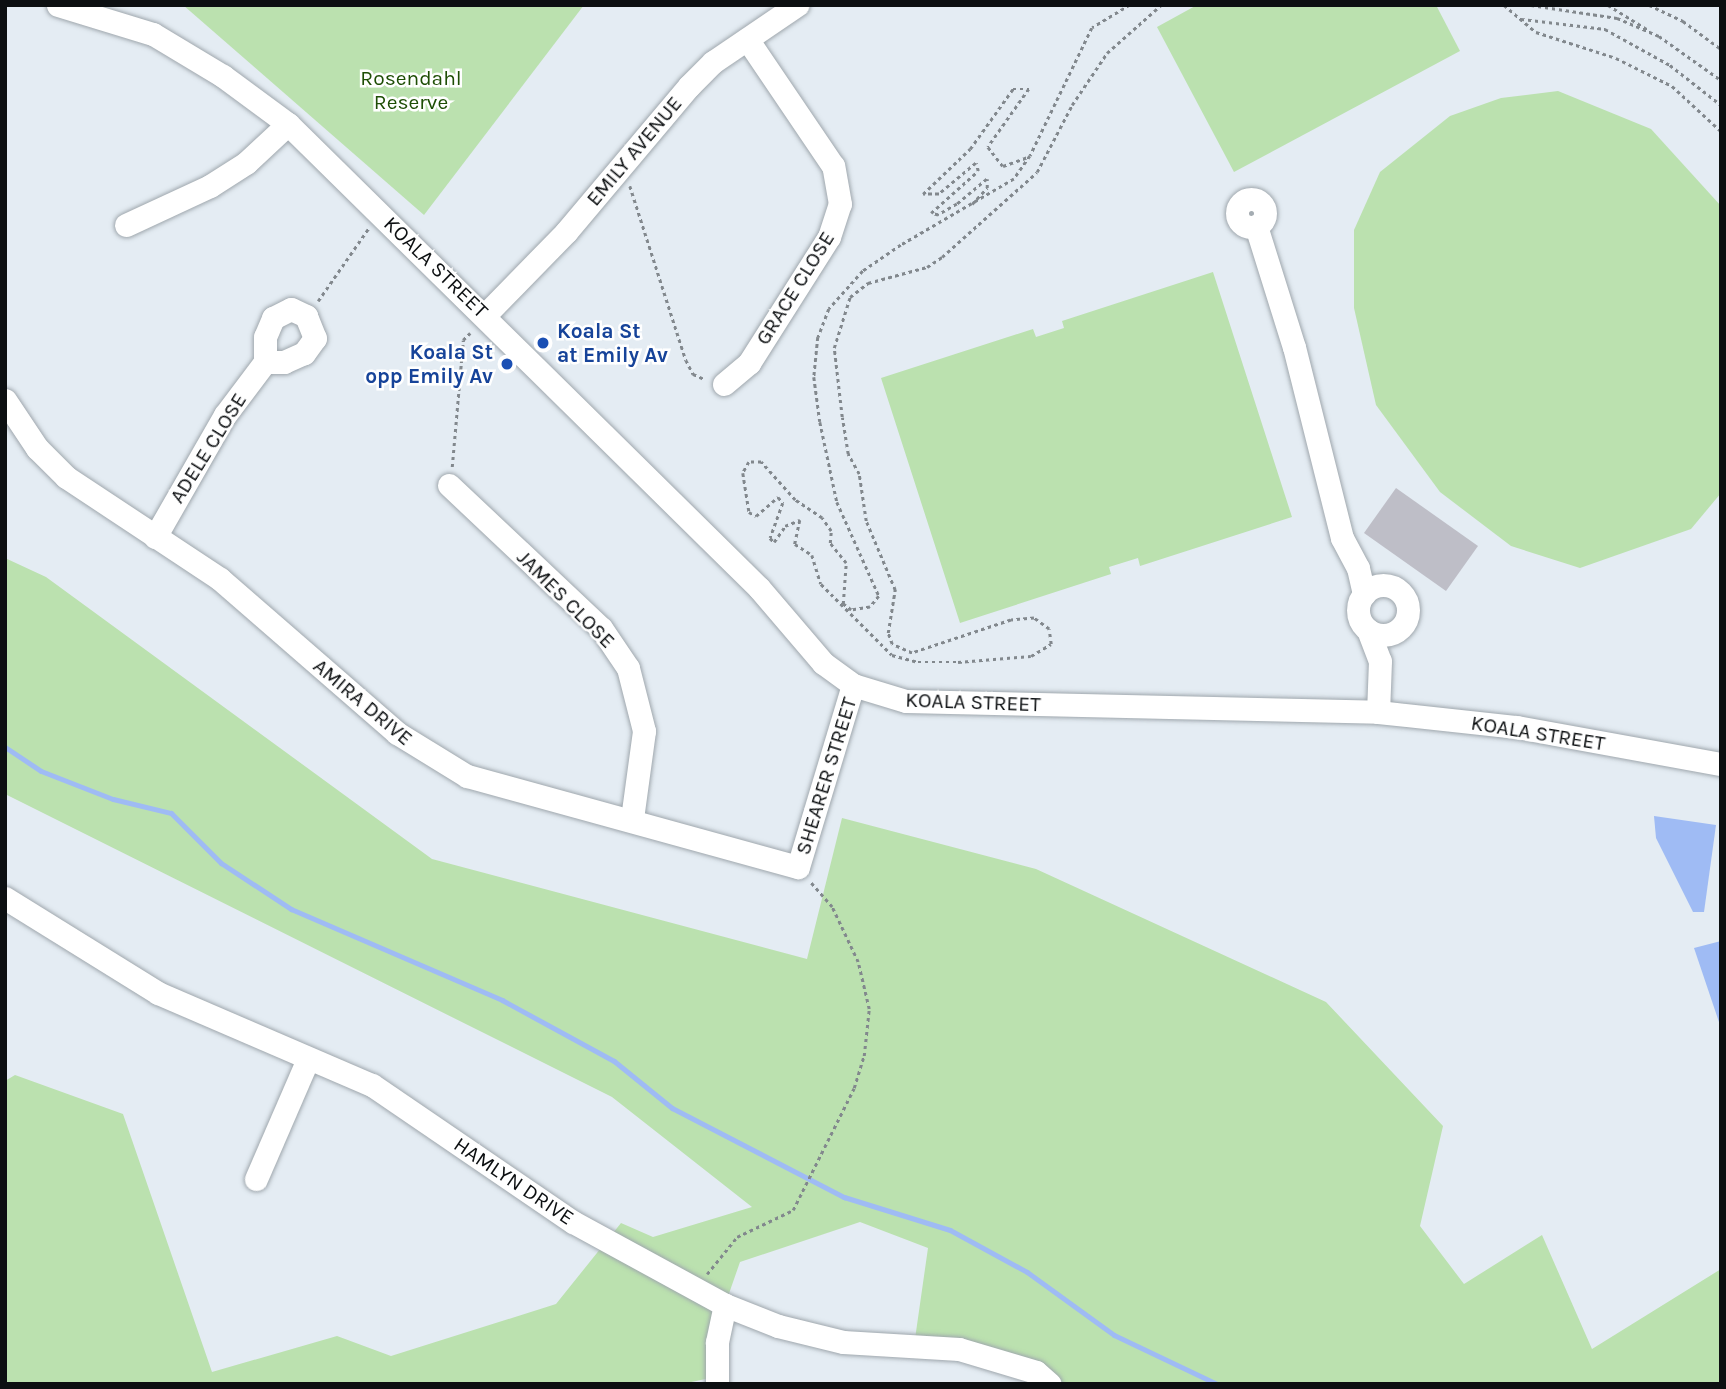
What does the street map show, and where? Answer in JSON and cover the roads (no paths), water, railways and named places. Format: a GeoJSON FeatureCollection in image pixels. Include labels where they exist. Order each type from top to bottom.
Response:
{"type":"FeatureCollection","features":[{"type":"Feature","properties":{"kind":"street","name":"KOALA STREET"},"geometry":{"type":"LineString","coordinates":[[58,5],[153,34],[223,76],[288,124],[486,314],[759,588],[823,663],[853,685],[906,701],[1378,712],[1517,727],[1721,764]]}},
{"type":"Feature","properties":{"kind":"street","name":"EMILY AVENUE"},"geometry":{"type":"LineString","coordinates":[[486,314],[624,166],[689,86],[747,39],[797,5]]}},
{"type":"Feature","properties":{"kind":"street","name":"GRACE CLOSE"},"geometry":{"type":"LineString","coordinates":[[724,384],[749,363],[829,237],[840,204],[833,166],[747,39]]}},
{"type":"Feature","properties":{"kind":"street"},"geometry":{"type":"LineString","coordinates":[[127,225],[210,186],[253,157],[288,124]]}},
{"type":"Feature","properties":{"kind":"street"},"geometry":{"type":"LineString","coordinates":[[1256,226],[1294,347],[1342,538],[1358,568],[1374,589]]}},
{"type":"Feature","properties":{"kind":"street"},"geometry":{"type":"LineString","coordinates":[[291,309],[306,316],[315,338],[304,353],[284,362],[265,362],[265,337],[272,318],[291,309]]}},
{"type":"Feature","properties":{"kind":"street","name":"ADELE CLOSE"},"geometry":{"type":"LineString","coordinates":[[155,537],[225,415],[265,362]]}},
{"type":"Feature","properties":{"kind":"street","name":"AMIRA DRIVE"},"geometry":{"type":"LineString","coordinates":[[5,400],[37,448],[66,477],[220,579],[397,733],[443,765],[505,788],[632,819],[798,867]]}},
{"type":"Feature","properties":{"kind":"street","name":"JAMES CLOSE"},"geometry":{"type":"LineString","coordinates":[[449,485],[601,628],[628,668],[644,731],[632,819]]}},
{"type":"Feature","properties":{"kind":"street"},"geometry":{"type":"LineString","coordinates":[[1374,589],[1358,609],[1380,661],[1378,712]]}},
{"type":"Feature","properties":{"kind":"street"},"geometry":{"type":"LineString","coordinates":[[1374,589],[1399,590],[1407,602],[1407,618],[1380,661]]}},
{"type":"Feature","properties":{"kind":"street"},"geometry":{"type":"LineString","coordinates":[[1368,630],[1383,635],[1398,630]]}},
{"type":"Feature","properties":{"kind":"street","name":"SHEARER STREET"},"geometry":{"type":"LineString","coordinates":[[798,867],[853,685]]}},
{"type":"Feature","properties":{"kind":"street","name":"HAMLYN DRIVE"},"geometry":{"type":"LineString","coordinates":[[5,898],[158,993],[372,1085],[573,1222],[725,1305],[778,1326],[843,1342],[959,1349],[1036,1372],[1050,1384]]}},
{"type":"Feature","properties":{"kind":"street"},"geometry":{"type":"LineString","coordinates":[[256,1179],[308,1059]]}},
{"type":"Feature","properties":{"kind":"street"},"geometry":{"type":"LineString","coordinates":[[717,1384],[717,1342],[725,1305]]}},
{"type":"Feature","properties":{"kind":"water"},"geometry":{"type":"Polygon","coordinates":[[[1654,816],[1716,825],[1704,912],[1693,912],[1656,838],[1654,816]]]}},
{"type":"Feature","properties":{"kind":"water"},"geometry":{"type":"Polygon","coordinates":[[[1721,941],[1721,1028],[1694,948],[1721,941]]]}},
{"type":"Feature","properties":{"kind":"waterway"},"geometry":{"type":"LineString","coordinates":[[5,747],[41,771],[113,799],[171,813],[221,863],[291,909],[502,1000],[614,1061],[672,1108],[844,1197],[950,1230],[1027,1272],[1114,1335],[1217,1384]]}},
{"type":"Feature","properties":{"kind":"place","name":"Koala St at Emily Av"},"geometry":{"type":"Point","coordinates":[543,343]}},
{"type":"Feature","properties":{"kind":"place","name":"Koala St opp Emily Av"},"geometry":{"type":"Point","coordinates":[507,364]}},
{"type":"Feature","properties":{"kind":"park label","name":"Rosendahl Reserve"},"geometry":{"type":"Point","coordinates":[411,90]}}]}
